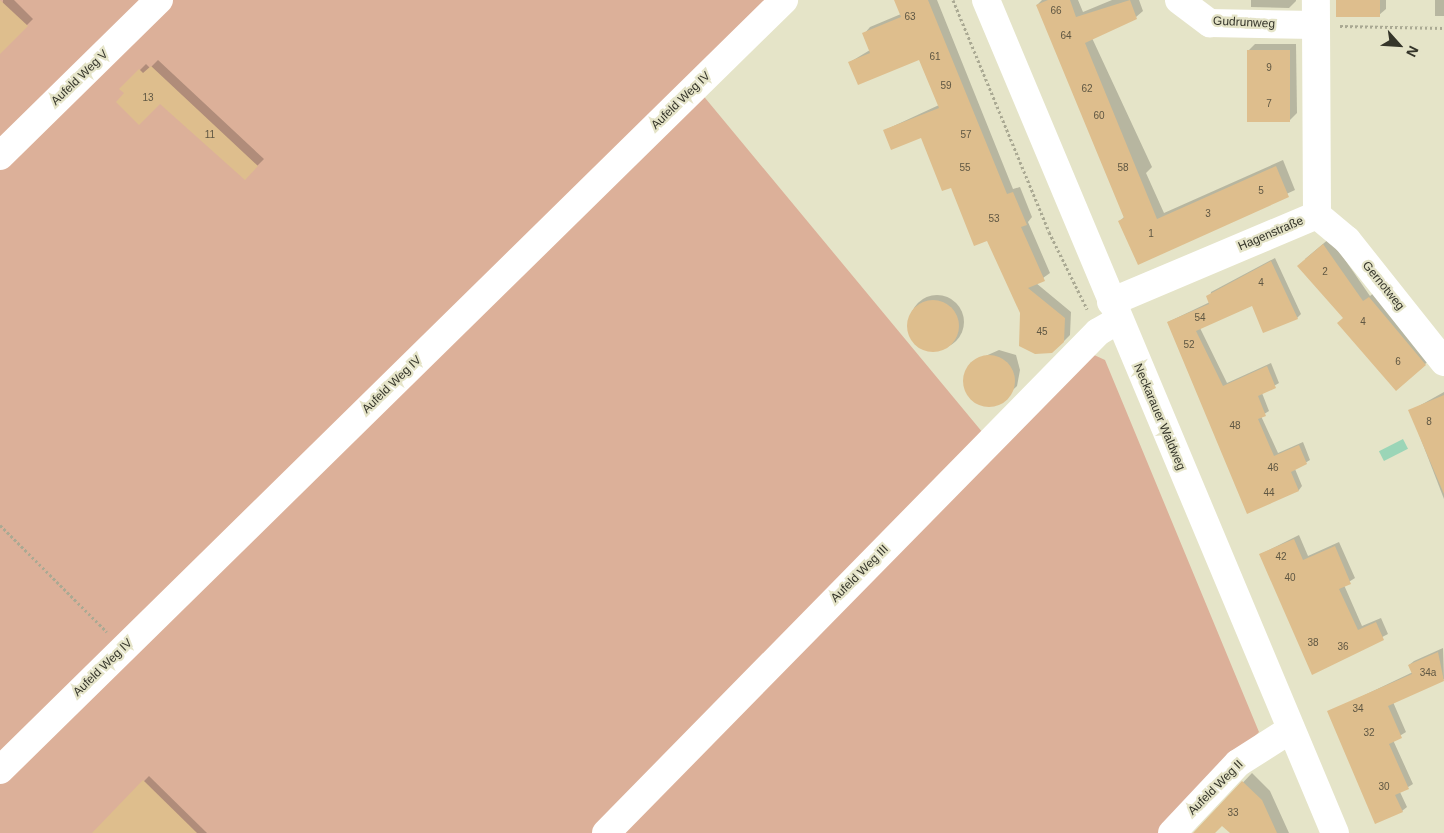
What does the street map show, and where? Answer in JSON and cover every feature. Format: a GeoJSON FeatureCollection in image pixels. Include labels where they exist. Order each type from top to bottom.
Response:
{"type":"FeatureCollection","features":[{"type":"Feature","properties":{"kind":"street","name":"Aufeld Weg V"},"geometry":{"type":"LineString","coordinates":[[0,156],[159,0]]}},
{"type":"Feature","properties":{"kind":"street","name":"Aufeld Weg IV"},"geometry":{"type":"LineString","coordinates":[[0,770],[784,0]]}},
{"type":"Feature","properties":{"kind":"street","name":"Neckarauer Waldweg"},"geometry":{"type":"LineString","coordinates":[[986,0],[1290,730],[1335,833]]}},
{"type":"Feature","properties":{"kind":"street","name":"Gudrunweg"},"geometry":{"type":"LineString","coordinates":[[1179,0],[1210,23],[1315,13]]}},
{"type":"Feature","properties":{"kind":"street","name":"Hagenstraße"},"geometry":{"type":"LineString","coordinates":[[1115,311],[1317,215],[1315,13]]}},
{"type":"Feature","properties":{"kind":"street","name":"Gernotweg"},"geometry":{"type":"LineString","coordinates":[[1317,215],[1347,240],[1444,362]]}},
{"type":"Feature","properties":{"kind":"street","name":"Aufeld Weg III"},"geometry":{"type":"LineString","coordinates":[[606,833],[1098,332],[1115,311]]}},
{"type":"Feature","properties":{"kind":"street","name":"Aufeld Weg II"},"geometry":{"type":"LineString","coordinates":[[1172,833],[1238,763],[1290,730]]}},
{"type":"Feature","properties":{"kind":"path"},"geometry":{"type":"LineString","coordinates":[[1315,13],[1444,28]]}},
{"type":"Feature","properties":{"kind":"path"},"geometry":{"type":"LineString","coordinates":[[0,526],[124,648]]}},
{"type":"Feature","properties":{"kind":"shaded area"},"geometry":{"type":"Polygon","coordinates":[[[0,0],[767,0],[701,93],[988,439],[1092,354],[1105,360],[1259,732],[1163,833],[0,833],[0,0]]]}},
{"type":"Feature","properties":{"kind":"shaded area"},"geometry":{"type":"Polygon","coordinates":[[[1403,439],[1408,449],[1384,461],[1379,451],[1403,439]]]}},
{"type":"Feature","properties":{"kind":"building"},"geometry":{"type":"Polygon","coordinates":[[[0,0],[28,26],[0,54],[0,0]]]}},
{"type":"Feature","properties":{"kind":"building"},"geometry":{"type":"Polygon","coordinates":[[[894,0],[928,0],[1007,194],[1013,192],[1027,225],[1021,227],[1045,281],[1028,288],[1065,318],[1064,342],[1052,353],[1035,354],[1019,346],[1020,313],[987,241],[974,246],[951,188],[942,191],[921,138],[891,150],[883,130],[939,108],[919,60],[858,85],[848,62],[870,53],[862,33],[901,17],[894,0]]]}},
{"type":"Feature","properties":{"kind":"building"},"geometry":{"type":"Polygon","coordinates":[[[1048,0],[1070,0],[1076,17],[1130,0],[1137,19],[1085,43],[1157,219],[1276,166],[1289,197],[1138,265],[1118,221],[1124,218],[1036,5],[1048,0]]]}},
{"type":"Feature","properties":{"kind":"building"},"geometry":{"type":"Polygon","coordinates":[[[1336,0],[1380,0],[1380,17],[1336,17],[1336,0]]]}},
{"type":"Feature","properties":{"kind":"building"},"geometry":{"type":"Polygon","coordinates":[[[1247,50],[1290,50],[1290,122],[1247,122],[1247,50]]]}},
{"type":"Feature","properties":{"kind":"building"},"geometry":{"type":"Polygon","coordinates":[[[151,66],[258,166],[245,180],[160,104],[139,125],[116,102],[124,93],[119,89],[139,69],[143,73],[151,66]]]}},
{"type":"Feature","properties":{"kind":"building"},"geometry":{"type":"Polygon","coordinates":[[[1323,244],[1363,301],[1369,297],[1426,365],[1396,391],[1337,323],[1343,318],[1297,266],[1323,244]]]}},
{"type":"Feature","properties":{"kind":"building"},"geometry":{"type":"Polygon","coordinates":[[[1271,261],[1298,319],[1263,333],[1252,306],[1196,331],[1223,386],[1267,366],[1276,388],[1258,396],[1266,416],[1258,419],[1274,456],[1299,445],[1307,464],[1291,472],[1299,491],[1247,514],[1167,322],[1209,304],[1206,296],[1271,261]]]}},
{"type":"Feature","properties":{"kind":"building"},"geometry":{"type":"Polygon","coordinates":[[[933,300],[943,302],[951,308],[957,316],[959,326],[957,336],[951,344],[943,350],[933,352],[923,350],[915,344],[909,336],[907,326],[909,316],[915,308],[923,302],[933,300]]]}},
{"type":"Feature","properties":{"kind":"building"},"geometry":{"type":"Polygon","coordinates":[[[989,355],[999,357],[1007,363],[1013,371],[1015,381],[1013,391],[1007,399],[999,405],[989,407],[979,405],[971,399],[965,391],[963,381],[965,371],[971,363],[979,357],[989,355]]]}},
{"type":"Feature","properties":{"kind":"building"},"geometry":{"type":"Polygon","coordinates":[[[1444,395],[1444,494],[1408,410],[1444,395]]]}},
{"type":"Feature","properties":{"kind":"building"},"geometry":{"type":"Polygon","coordinates":[[[1294,539],[1303,560],[1335,546],[1351,584],[1339,589],[1358,630],[1376,622],[1384,640],[1312,675],[1259,554],[1294,539]]]}},
{"type":"Feature","properties":{"kind":"building"},"geometry":{"type":"Polygon","coordinates":[[[1438,652],[1444,681],[1388,706],[1402,738],[1389,744],[1409,789],[1395,795],[1403,812],[1375,824],[1327,711],[1412,674],[1408,665],[1438,652]]]}},
{"type":"Feature","properties":{"kind":"building"},"geometry":{"type":"Polygon","coordinates":[[[143,780],[197,833],[92,833],[143,780]]]}},
{"type":"Feature","properties":{"kind":"building"},"geometry":{"type":"Polygon","coordinates":[[[1242,781],[1262,800],[1277,833],[1230,833],[1222,826],[1215,833],[1193,833],[1242,781]]]}}]}
